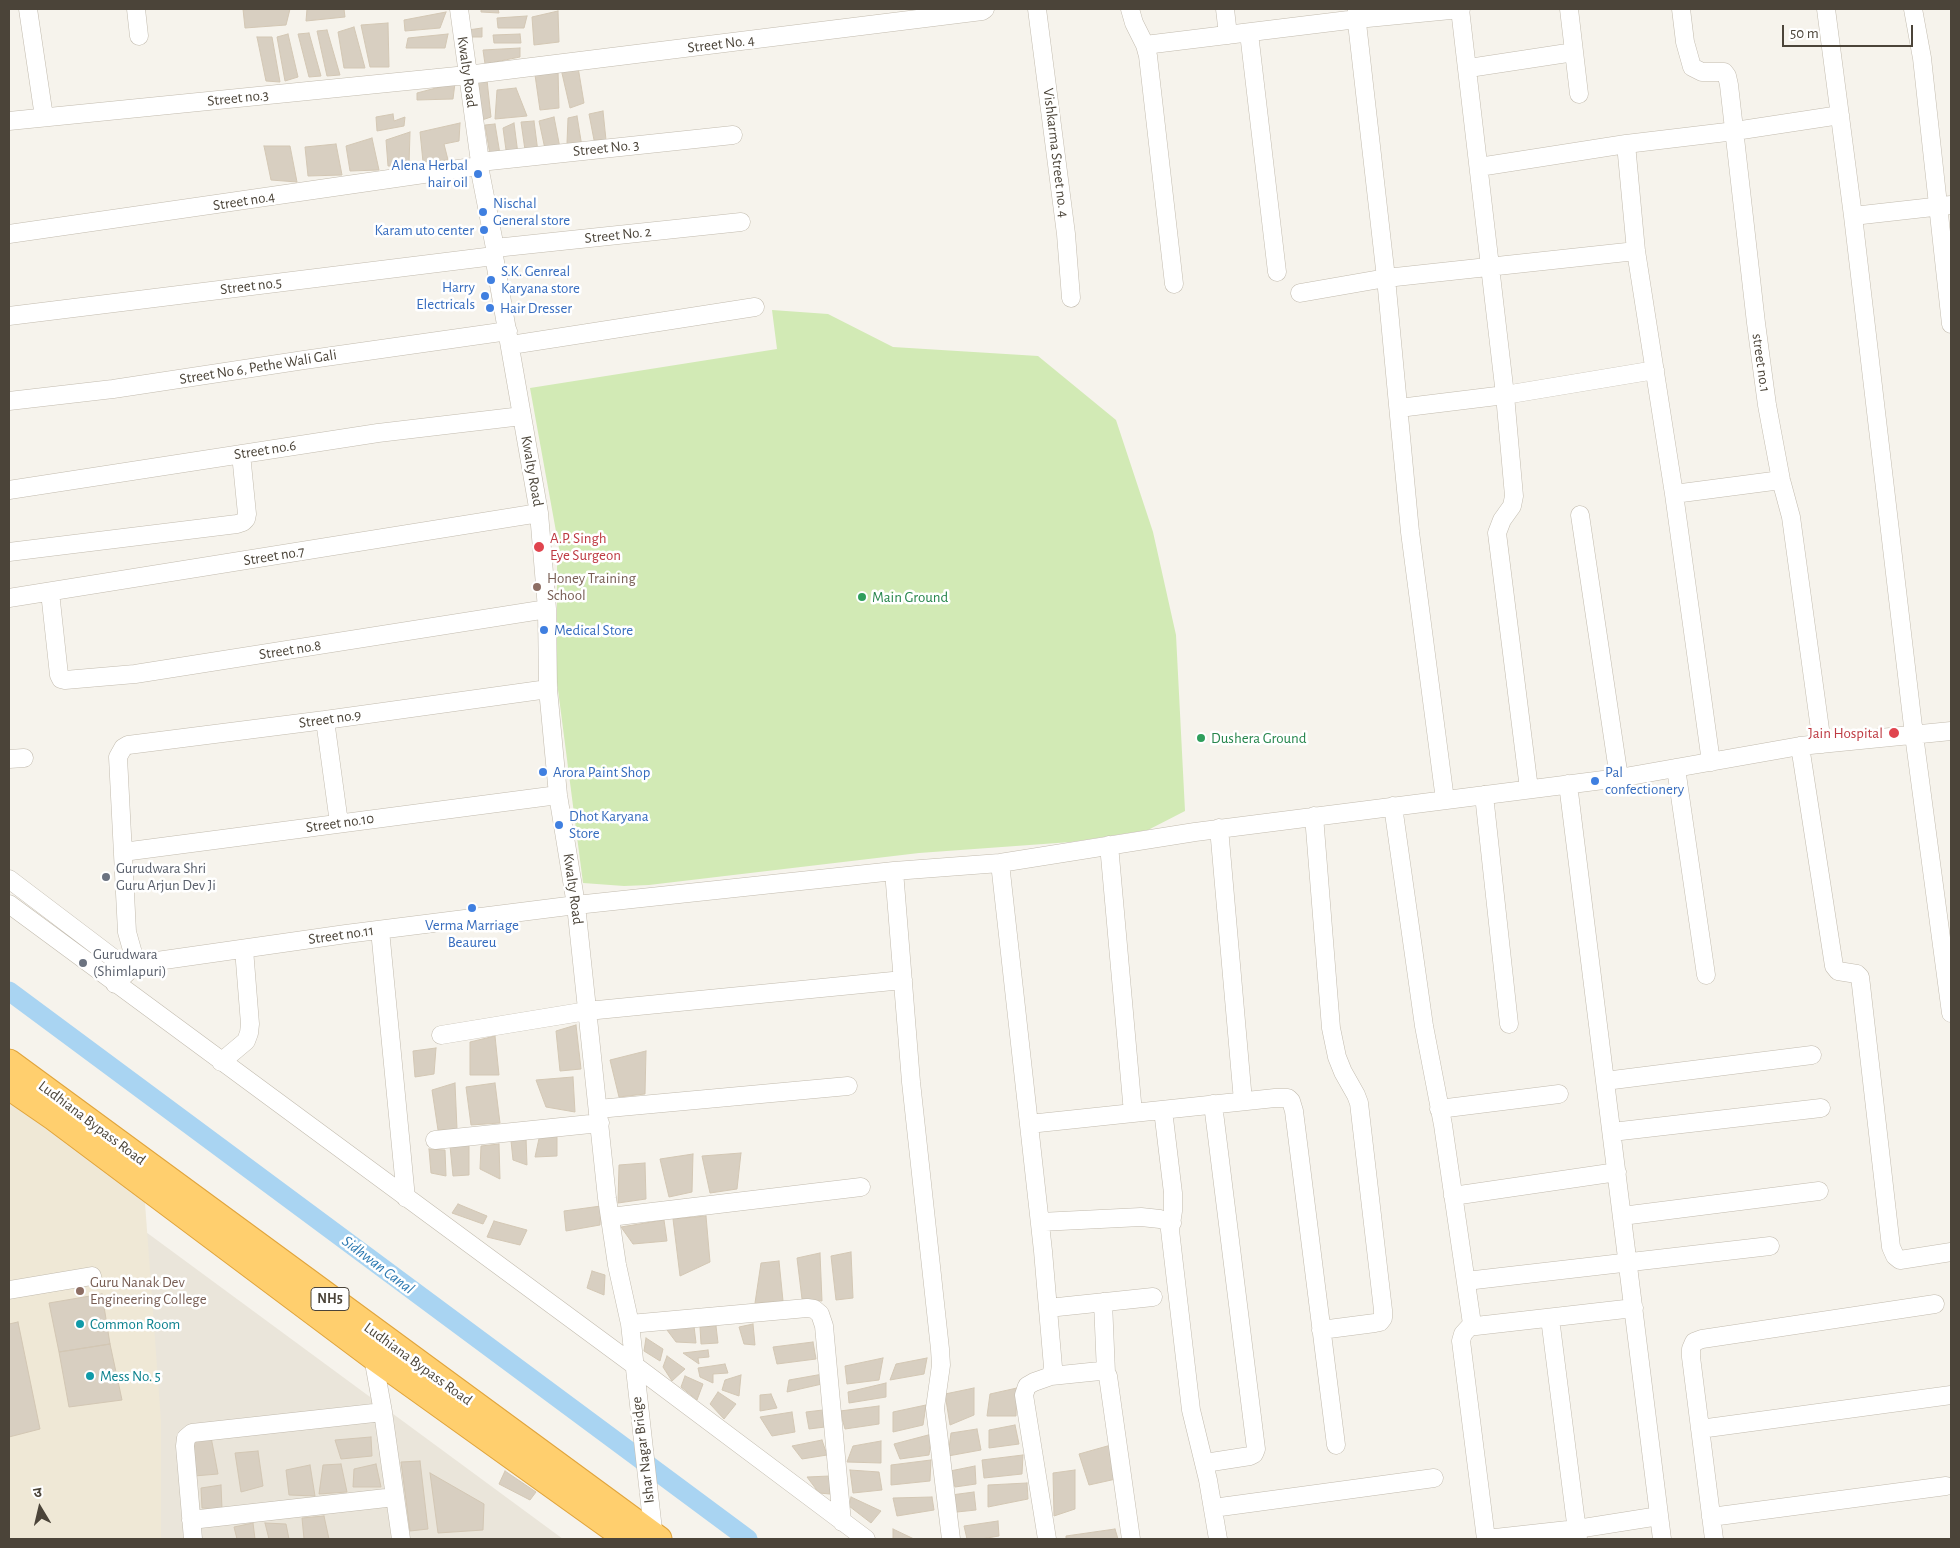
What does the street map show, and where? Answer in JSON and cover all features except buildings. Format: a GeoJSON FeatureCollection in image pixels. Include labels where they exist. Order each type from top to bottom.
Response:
{"type":"FeatureCollection","features":[{"type":"Feature","properties":{"kind":"highway","name":"Ludhiana Bypass Road"},"geometry":{"type":"LineString","coordinates":[[9,1062],[67,1103],[385,1340],[654,1532]]}},
{"type":"Feature","properties":{"kind":"highway","name":"Ludhiana Bypass Road"},"geometry":{"type":"LineString","coordinates":[[9,1087],[54,1118],[373,1357],[627,1539]]}},
{"type":"Feature","properties":{"kind":"street"},"geometry":{"type":"LineString","coordinates":[[28,9],[44,116]]}},
{"type":"Feature","properties":{"kind":"street"},"geometry":{"type":"LineString","coordinates":[[136,9],[139,36]]}},
{"type":"Feature","properties":{"kind":"street","name":"Kwalty Road"},"geometry":{"type":"LineString","coordinates":[[459,9],[480,164],[539,513],[547,609],[548,689],[558,795],[576,905],[599,1116]]}},
{"type":"Feature","properties":{"kind":"street","name":"Vishkarma Street no. 4"},"geometry":{"type":"LineString","coordinates":[[1037,9],[1066,234],[1071,298]]}},
{"type":"Feature","properties":{"kind":"street"},"geometry":{"type":"LineString","coordinates":[[1130,9],[1148,56],[1174,284]]}},
{"type":"Feature","properties":{"kind":"street"},"geometry":{"type":"LineString","coordinates":[[1225,9],[1228,35]]}},
{"type":"Feature","properties":{"kind":"street"},"geometry":{"type":"LineString","coordinates":[[1145,46],[1249,33],[1357,14],[1460,9],[1469,68],[1505,395],[1513,501],[1497,533],[1529,789]]}},
{"type":"Feature","properties":{"kind":"street"},"geometry":{"type":"LineString","coordinates":[[1569,9],[1579,94]]}},
{"type":"Feature","properties":{"kind":"street","name":"street no.1"},"geometry":{"type":"LineString","coordinates":[[1681,9],[1685,42],[1692,67],[1702,72],[1724,72],[1727,76],[1767,405],[1781,480],[1791,517],[1822,744]]}},
{"type":"Feature","properties":{"kind":"street"},"geometry":{"type":"LineString","coordinates":[[1826,9],[1853,216],[1914,735],[1951,1013]]}},
{"type":"Feature","properties":{"kind":"street"},"geometry":{"type":"LineString","coordinates":[[1913,9],[1945,206],[1951,324]]}},
{"type":"Feature","properties":{"kind":"street","name":"Street No. 4"},"geometry":{"type":"LineString","coordinates":[[467,75],[980,10]]}},
{"type":"Feature","properties":{"kind":"street"},"geometry":{"type":"LineString","coordinates":[[1357,14],[1386,278],[1410,532],[1445,800]]}},
{"type":"Feature","properties":{"kind":"street"},"geometry":{"type":"LineString","coordinates":[[1249,33],[1277,272]]}},
{"type":"Feature","properties":{"kind":"street"},"geometry":{"type":"LineString","coordinates":[[1469,68],[1574,52]]}},
{"type":"Feature","properties":{"kind":"street","name":"Street no.3"},"geometry":{"type":"LineString","coordinates":[[9,121],[467,75]]}},
{"type":"Feature","properties":{"kind":"street"},"geometry":{"type":"LineString","coordinates":[[1479,168],[1626,144],[1735,131],[1840,115]]}},
{"type":"Feature","properties":{"kind":"street","name":"Street No. 3"},"geometry":{"type":"LineString","coordinates":[[480,164],[732,135]]}},
{"type":"Feature","properties":{"kind":"street"},"geometry":{"type":"LineString","coordinates":[[1626,144],[1636,250],[1674,494],[1711,762]]}},
{"type":"Feature","properties":{"kind":"street","name":"Street no.4"},"geometry":{"type":"LineString","coordinates":[[9,234],[480,164]]}},
{"type":"Feature","properties":{"kind":"street"},"geometry":{"type":"LineString","coordinates":[[1853,216],[1945,206]]}},
{"type":"Feature","properties":{"kind":"street","name":"Street No. 2"},"geometry":{"type":"LineString","coordinates":[[494,252],[741,222]]}},
{"type":"Feature","properties":{"kind":"street"},"geometry":{"type":"LineString","coordinates":[[1300,293],[1386,278],[1636,250]]}},
{"type":"Feature","properties":{"kind":"street","name":"Street no.5"},"geometry":{"type":"LineString","coordinates":[[9,316],[494,252]]}},
{"type":"Feature","properties":{"kind":"street","name":"Street No 6, Pethe Wali Gali"},"geometry":{"type":"LineString","coordinates":[[9,401],[113,389],[304,360],[509,338],[755,307]]}},
{"type":"Feature","properties":{"kind":"street"},"geometry":{"type":"LineString","coordinates":[[1399,408],[1505,395],[1655,370]]}},
{"type":"Feature","properties":{"kind":"street","name":"Street no.6"},"geometry":{"type":"LineString","coordinates":[[9,490],[378,433],[522,416]]}},
{"type":"Feature","properties":{"kind":"street"},"geometry":{"type":"LineString","coordinates":[[9,552],[243,522],[247,514],[241,454]]}},
{"type":"Feature","properties":{"kind":"street"},"geometry":{"type":"LineString","coordinates":[[1674,494],[1781,480]]}},
{"type":"Feature","properties":{"kind":"street","name":"Street no.7"},"geometry":{"type":"LineString","coordinates":[[9,598],[539,513]]}},
{"type":"Feature","properties":{"kind":"street"},"geometry":{"type":"LineString","coordinates":[[1580,515],[1619,778]]}},
{"type":"Feature","properties":{"kind":"street","name":"Street no.8"},"geometry":{"type":"LineString","coordinates":[[50,592],[59,675],[62,679],[126,675],[547,609]]}},
{"type":"Feature","properties":{"kind":"street","name":"Street no.9"},"geometry":{"type":"LineString","coordinates":[[123,852],[118,757],[122,748],[128,745],[548,689]]}},
{"type":"Feature","properties":{"kind":"street"},"geometry":{"type":"LineString","coordinates":[[325,720],[339,823]]}},
{"type":"Feature","properties":{"kind":"street","name":"Street no.11"},"geometry":{"type":"LineString","coordinates":[[133,967],[244,949],[576,905],[1000,863],[1219,828],[1619,778],[1800,746],[1951,731]]}},
{"type":"Feature","properties":{"kind":"street"},"geometry":{"type":"LineString","coordinates":[[1800,746],[1834,966],[1838,971],[1857,974],[1860,977],[1891,1247],[1895,1256],[1900,1260],[1951,1252]]}},
{"type":"Feature","properties":{"kind":"street"},"geometry":{"type":"LineString","coordinates":[[1676,768],[1706,975]]}},
{"type":"Feature","properties":{"kind":"street"},"geometry":{"type":"LineString","coordinates":[[1568,784],[1662,1539]]}},
{"type":"Feature","properties":{"kind":"street","name":"Street no.10"},"geometry":{"type":"LineString","coordinates":[[123,852],[558,795]]}},
{"type":"Feature","properties":{"kind":"street"},"geometry":{"type":"LineString","coordinates":[[1484,795],[1509,1024]]}},
{"type":"Feature","properties":{"kind":"street"},"geometry":{"type":"LineString","coordinates":[[1393,806],[1424,1026],[1439,1109],[1472,1324],[1463,1334],[1461,1341],[1486,1539],[1578,1534],[1659,1516]]}},
{"type":"Feature","properties":{"kind":"street"},"geometry":{"type":"LineString","coordinates":[[1314,816],[1331,1028],[1337,1058],[1359,1103],[1383,1310],[1383,1318],[1380,1322],[1321,1330]]}},
{"type":"Feature","properties":{"kind":"street"},"geometry":{"type":"LineString","coordinates":[[1219,828],[1244,1101]]}},
{"type":"Feature","properties":{"kind":"street"},"geometry":{"type":"LineString","coordinates":[[1109,845],[1133,1113]]}},
{"type":"Feature","properties":{"kind":"street"},"geometry":{"type":"LineString","coordinates":[[123,852],[127,932],[133,967]]}},
{"type":"Feature","properties":{"kind":"street"},"geometry":{"type":"LineString","coordinates":[[1000,863],[1040,1222],[1053,1367],[1051,1376]]}},
{"type":"Feature","properties":{"kind":"street"},"geometry":{"type":"LineString","coordinates":[[894,872],[920,1167],[940,1349],[941,1365],[935,1408],[951,1539]]}},
{"type":"Feature","properties":{"kind":"street"},"geometry":{"type":"LineString","coordinates":[[9,879],[133,967]]}},
{"type":"Feature","properties":{"kind":"street"},"geometry":{"type":"LineString","coordinates":[[9,904],[634,1365],[866,1539]]}},
{"type":"Feature","properties":{"kind":"street"},"geometry":{"type":"LineString","coordinates":[[380,930],[406,1198]]}},
{"type":"Feature","properties":{"kind":"street"},"geometry":{"type":"LineString","coordinates":[[221,1062],[246,1040],[249,1033],[250,1024],[244,949]]}},
{"type":"Feature","properties":{"kind":"street"},"geometry":{"type":"LineString","coordinates":[[115,984],[133,967]]}},
{"type":"Feature","properties":{"kind":"street"},"geometry":{"type":"LineString","coordinates":[[441,1035],[587,1011],[903,980]]}},
{"type":"Feature","properties":{"kind":"street"},"geometry":{"type":"LineString","coordinates":[[1605,1081],[1812,1055]]}},
{"type":"Feature","properties":{"kind":"street"},"geometry":{"type":"LineString","coordinates":[[435,1140],[599,1116],[848,1086]]}},
{"type":"Feature","properties":{"kind":"street"},"geometry":{"type":"LineString","coordinates":[[1439,1109],[1559,1094]]}},
{"type":"Feature","properties":{"kind":"street"},"geometry":{"type":"LineString","coordinates":[[1029,1124],[1244,1101],[1281,1098],[1291,1101],[1294,1111],[1336,1445]]}},
{"type":"Feature","properties":{"kind":"street"},"geometry":{"type":"LineString","coordinates":[[1204,1462],[1250,1456],[1256,1452],[1213,1104]]}},
{"type":"Feature","properties":{"kind":"street"},"geometry":{"type":"LineString","coordinates":[[1612,1132],[1821,1108]]}},
{"type":"Feature","properties":{"kind":"street"},"geometry":{"type":"LineString","coordinates":[[1163,1110],[1172,1193],[1173,1211],[1170,1230],[1191,1410],[1204,1462],[1218,1539]]}},
{"type":"Feature","properties":{"kind":"street","name":"Ishar Nagar Bridge"},"geometry":{"type":"LineString","coordinates":[[599,1116],[617,1265],[630,1324],[654,1532]]}},
{"type":"Feature","properties":{"kind":"street"},"geometry":{"type":"LineString","coordinates":[[1453,1196],[1617,1172]]}},
{"type":"Feature","properties":{"kind":"street"},"geometry":{"type":"LineString","coordinates":[[610,1217],[861,1188]]}},
{"type":"Feature","properties":{"kind":"street"},"geometry":{"type":"LineString","coordinates":[[1622,1216],[1819,1191]]}},
{"type":"Feature","properties":{"kind":"street"},"geometry":{"type":"LineString","coordinates":[[1040,1222],[1141,1217],[1160,1218],[1172,1223]]}},
{"type":"Feature","properties":{"kind":"street"},"geometry":{"type":"LineString","coordinates":[[1466,1281],[1770,1246]]}},
{"type":"Feature","properties":{"kind":"street"},"geometry":{"type":"LineString","coordinates":[[9,1290],[92,1276]]}},
{"type":"Feature","properties":{"kind":"street"},"geometry":{"type":"LineString","coordinates":[[1048,1308],[1153,1297]]}},
{"type":"Feature","properties":{"kind":"street"},"geometry":{"type":"LineString","coordinates":[[1103,1302],[1106,1373],[1131,1539]]}},
{"type":"Feature","properties":{"kind":"street"},"geometry":{"type":"LineString","coordinates":[[1714,1539],[1691,1357],[1691,1349],[1697,1340],[1935,1304]]}},
{"type":"Feature","properties":{"kind":"street"},"geometry":{"type":"LineString","coordinates":[[630,1324],[807,1308],[814,1309],[820,1314],[824,1326],[842,1522]]}},
{"type":"Feature","properties":{"kind":"street"},"geometry":{"type":"LineString","coordinates":[[1472,1324],[1476,1326],[1634,1308]]}},
{"type":"Feature","properties":{"kind":"street"},"geometry":{"type":"LineString","coordinates":[[1550,1318],[1578,1534]]}},
{"type":"Feature","properties":{"kind":"street"},"geometry":{"type":"LineString","coordinates":[[373,1357],[383,1412],[401,1539]]}},
{"type":"Feature","properties":{"kind":"street"},"geometry":{"type":"LineString","coordinates":[[1047,1539],[1024,1395],[1028,1386],[1051,1376],[1100,1371],[1106,1373]]}},
{"type":"Feature","properties":{"kind":"street"},"geometry":{"type":"LineString","coordinates":[[1700,1429],[1951,1395]]}},
{"type":"Feature","properties":{"kind":"street"},"geometry":{"type":"LineString","coordinates":[[193,1539],[186,1446],[186,1438],[192,1433],[383,1412]]}},
{"type":"Feature","properties":{"kind":"street"},"geometry":{"type":"LineString","coordinates":[[1213,1508],[1434,1478]]}},
{"type":"Feature","properties":{"kind":"street"},"geometry":{"type":"LineString","coordinates":[[1711,1517],[1946,1486]]}},
{"type":"Feature","properties":{"kind":"street"},"geometry":{"type":"LineString","coordinates":[[191,1520],[394,1497]]}},
{"type":"Feature","properties":{"kind":"shaded area","name":"Guru Nanak Dev Engineering College"},"geometry":{"type":"Polygon","coordinates":[[[9,1068],[142,1162],[161,1421],[161,1539],[9,1539],[9,1068]]]}},
{"type":"Feature","properties":{"kind":"shaded area"},"geometry":{"type":"Polygon","coordinates":[[[131,1221],[563,1539],[153,1539],[131,1221]]]}},
{"type":"Feature","properties":{"kind":"green space","name":"Main Ground"},"geometry":{"type":"Polygon","coordinates":[[[772,310],[828,314],[893,347],[1038,356],[1116,420],[1153,532],[1176,635],[1185,811],[1148,830],[1071,842],[919,853],[649,885],[624,886],[583,883],[557,682],[557,560],[561,559],[530,388],[777,349],[772,310]]]}},
{"type":"Feature","properties":{"kind":"waterway","name":"Sidhwan Canal"},"geometry":{"type":"LineString","coordinates":[[9,991],[748,1539]]}},
{"type":"Feature","properties":{"kind":"place","name":"Alena Herbal hair oil"},"geometry":{"type":"Point","coordinates":[478,174]}},
{"type":"Feature","properties":{"kind":"place","name":"Nischal General store"},"geometry":{"type":"Point","coordinates":[483,212]}},
{"type":"Feature","properties":{"kind":"place","name":"Karam uto center"},"geometry":{"type":"Point","coordinates":[484,230]}},
{"type":"Feature","properties":{"kind":"place","name":"S.K. Genreal Karyana store"},"geometry":{"type":"Point","coordinates":[491,280]}},
{"type":"Feature","properties":{"kind":"place","name":"Harry Electricals"},"geometry":{"type":"Point","coordinates":[485,296]}},
{"type":"Feature","properties":{"kind":"place","name":"Hair Dresser"},"geometry":{"type":"Point","coordinates":[490,308]}},
{"type":"Feature","properties":{"kind":"place","name":"A.P. Singh Eye Surgeon"},"geometry":{"type":"Point","coordinates":[539,547]}},
{"type":"Feature","properties":{"kind":"place","name":"Honey Training School"},"geometry":{"type":"Point","coordinates":[537,587]}},
{"type":"Feature","properties":{"kind":"place","name":"Main Ground"},"geometry":{"type":"Point","coordinates":[862,597]}},
{"type":"Feature","properties":{"kind":"place","name":"Medical Store"},"geometry":{"type":"Point","coordinates":[544,630]}},
{"type":"Feature","properties":{"kind":"place","name":"Jain Hospital"},"geometry":{"type":"Point","coordinates":[1894,733]}},
{"type":"Feature","properties":{"kind":"place","name":"Dushera Ground"},"geometry":{"type":"Point","coordinates":[1201,738]}},
{"type":"Feature","properties":{"kind":"place","name":"Arora Paint Shop"},"geometry":{"type":"Point","coordinates":[543,772]}},
{"type":"Feature","properties":{"kind":"place","name":"Pal confectionery"},"geometry":{"type":"Point","coordinates":[1595,781]}},
{"type":"Feature","properties":{"kind":"place","name":"Dhot Karyana Store"},"geometry":{"type":"Point","coordinates":[559,825]}},
{"type":"Feature","properties":{"kind":"place","name":"Gurudwara Shri Guru Arjun Dev Ji"},"geometry":{"type":"Point","coordinates":[106,877]}},
{"type":"Feature","properties":{"kind":"place","name":"Verma Marriage Beaureu"},"geometry":{"type":"Point","coordinates":[472,908]}},
{"type":"Feature","properties":{"kind":"place","name":"Gurudwara (Shimlapuri)"},"geometry":{"type":"Point","coordinates":[83,963]}},
{"type":"Feature","properties":{"kind":"place","name":"Guru Nanak Dev Engineering College"},"geometry":{"type":"Point","coordinates":[80,1291]}},
{"type":"Feature","properties":{"kind":"place","name":"Common Room"},"geometry":{"type":"Point","coordinates":[80,1324]}},
{"type":"Feature","properties":{"kind":"place","name":"Mess No. 5"},"geometry":{"type":"Point","coordinates":[90,1376]}}]}
